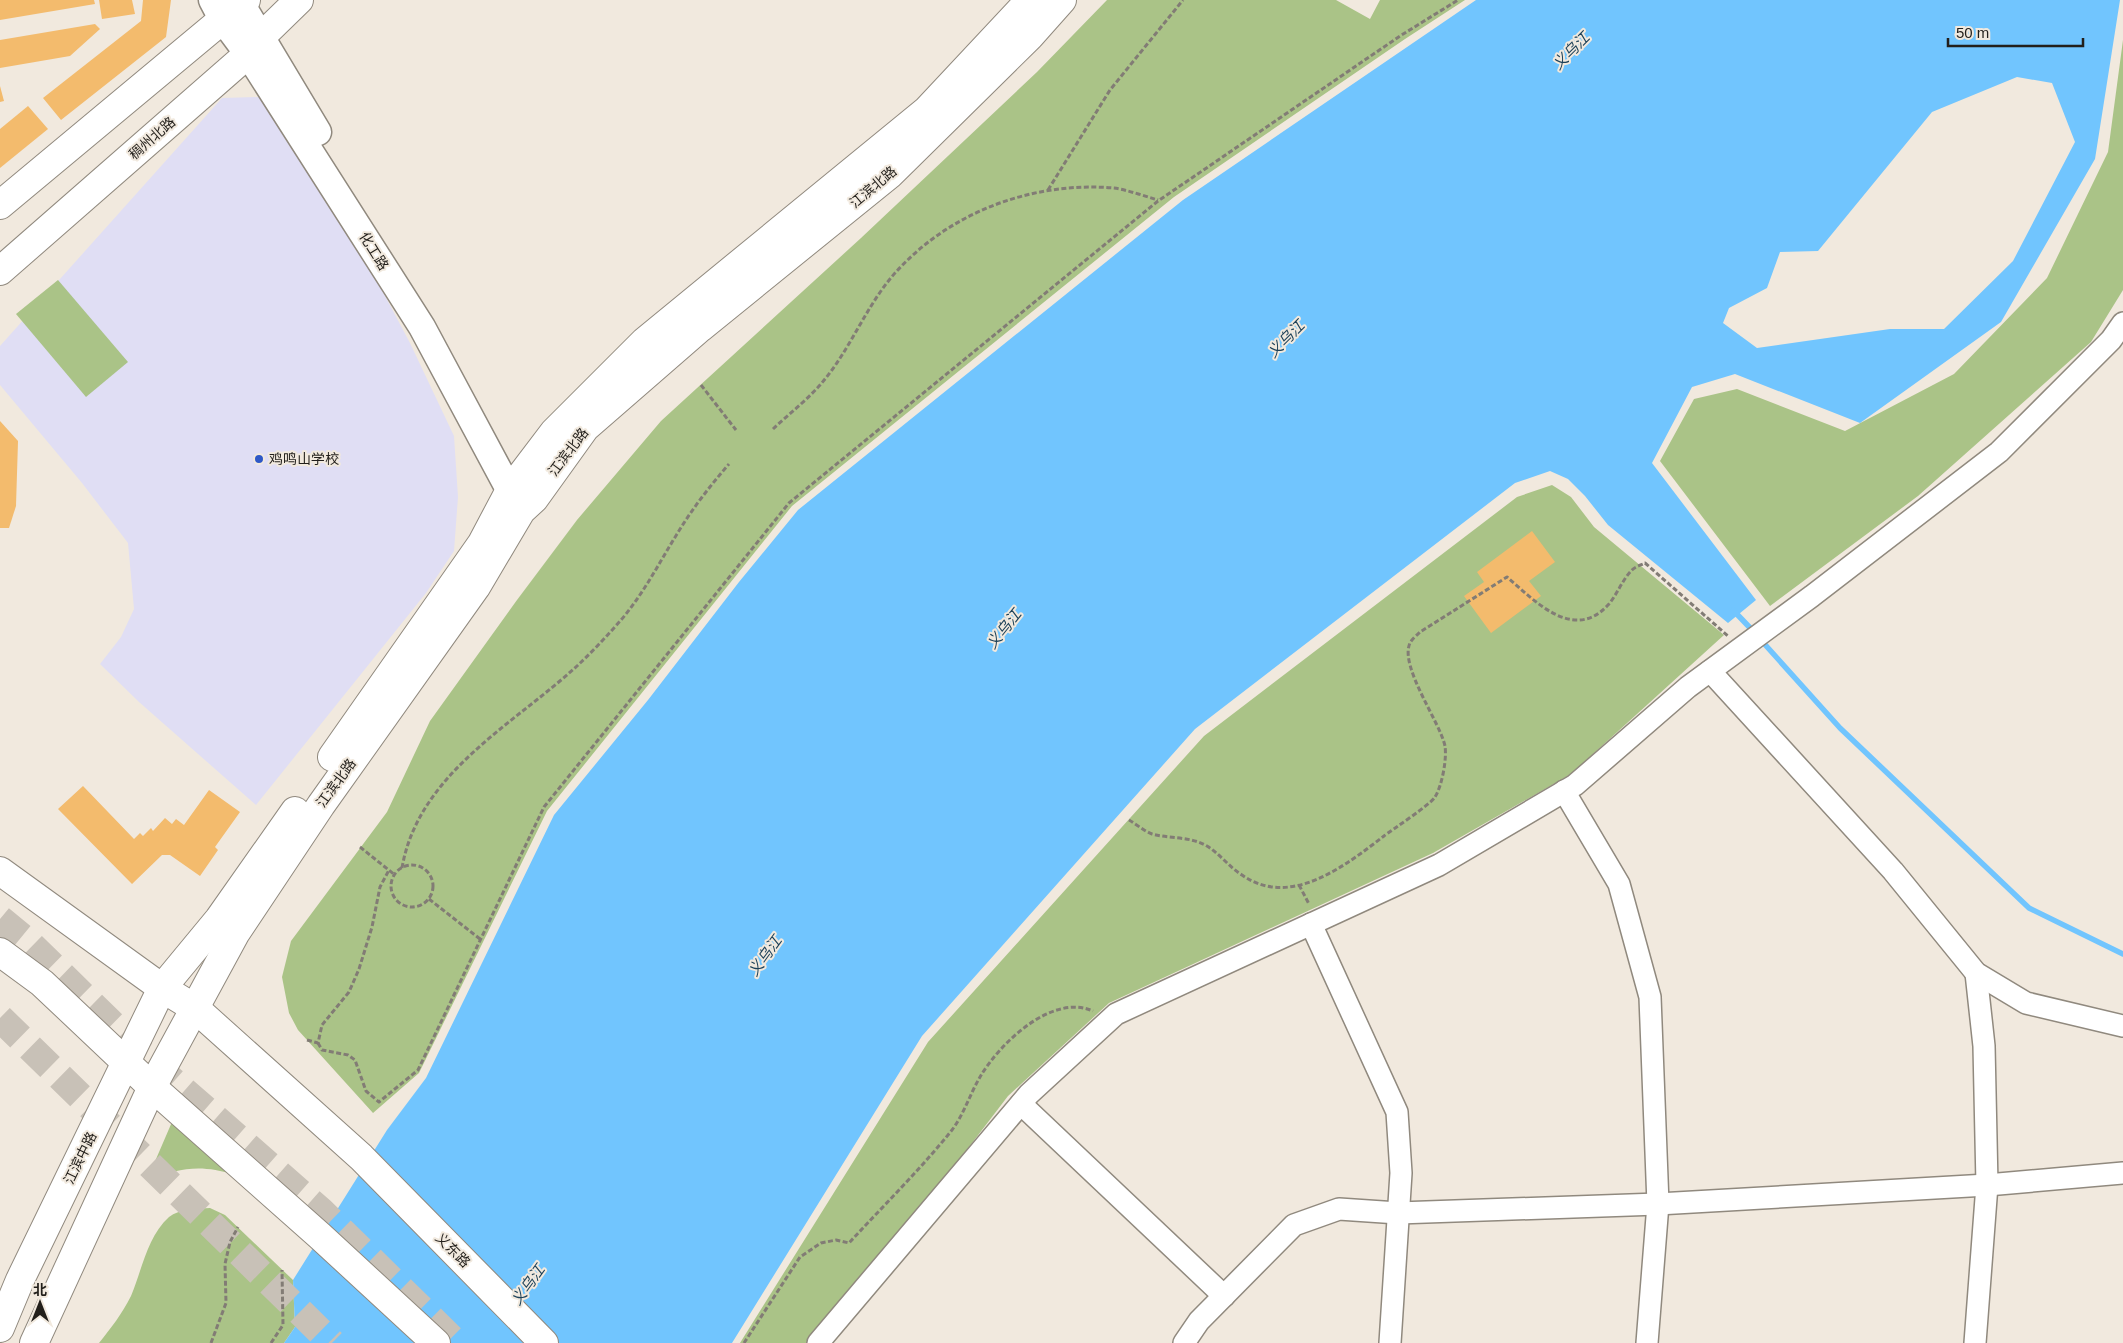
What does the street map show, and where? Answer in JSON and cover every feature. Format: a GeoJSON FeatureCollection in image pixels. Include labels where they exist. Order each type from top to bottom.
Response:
{"type":"FeatureCollection","features":[{"type":"Feature","properties":{"kind":"main road","name":"稠州北路"},"geometry":{"type":"LineString","coordinates":[[0,271],[255,45],[299,0]]}},
{"type":"Feature","properties":{"kind":"main road","name":"江滨北路"},"geometry":{"type":"LineString","coordinates":[[196,1009],[235,934],[321,805],[476,587],[554,432],[645,341],[927,110],[1030,0]]}},
{"type":"Feature","properties":{"kind":"main road","name":"江滨北路"},"geometry":{"type":"LineString","coordinates":[[162,988],[219,918],[476,551],[522,493],[585,428],[700,328],[890,174],[1030,36],[1062,0]]}},
{"type":"Feature","properties":{"kind":"main road"},"geometry":{"type":"LineString","coordinates":[[0,205],[232,5]]}},
{"type":"Feature","properties":{"kind":"main road","name":"义东路"},"geometry":{"type":"LineString","coordinates":[[0,871],[162,988],[196,1009],[361,1157],[544,1343]]}},
{"type":"Feature","properties":{"kind":"main road"},"geometry":{"type":"LineString","coordinates":[[0,952],[42,983],[152,1087],[320,1236],[436,1343]]}},
{"type":"Feature","properties":{"kind":"main road","name":"江滨中路"},"geometry":{"type":"LineString","coordinates":[[0,1328],[20,1280],[162,988]]}},
{"type":"Feature","properties":{"kind":"main road"},"geometry":{"type":"LineString","coordinates":[[34,1343],[152,1087],[196,1009]]}},
{"type":"Feature","properties":{"kind":"street","name":"化工路"},"geometry":{"type":"LineString","coordinates":[[232,5],[522,493]]}},
{"type":"Feature","properties":{"kind":"street"},"geometry":{"type":"LineString","coordinates":[[818,1343],[1029,1094],[1116,1014],[1440,865],[1575,784],[1688,687],[1745,646],[1999,452],[2111,340],[2123,323]]}},
{"type":"Feature","properties":{"kind":"street"},"geometry":{"type":"LineString","coordinates":[[1710,671],[1893,871],[1976,973],[2026,1003],[2123,1026]]}},
{"type":"Feature","properties":{"kind":"street"},"geometry":{"type":"LineString","coordinates":[[1564,791],[1619,884],[1650,997],[1658,1204],[1647,1343]]}},
{"type":"Feature","properties":{"kind":"street"},"geometry":{"type":"LineString","coordinates":[[1311,924],[1397,1112],[1401,1173],[1390,1343]]}},
{"type":"Feature","properties":{"kind":"street"},"geometry":{"type":"LineString","coordinates":[[1976,973],[1984,1046],[1987,1185],[1976,1343]]}},
{"type":"Feature","properties":{"kind":"street"},"geometry":{"type":"LineString","coordinates":[[1021,1104],[1224,1296]]}},
{"type":"Feature","properties":{"kind":"street"},"geometry":{"type":"LineString","coordinates":[[1184,1343],[1199,1321],[1294,1225],[1339,1208],[1398,1213],[1658,1204],[1987,1185],[2123,1173]]}},
{"type":"Feature","properties":{"kind":"path"},"geometry":{"type":"LineString","coordinates":[[1048,190],[1110,90],[1183,0]]}},
{"type":"Feature","properties":{"kind":"path"},"geometry":{"type":"LineString","coordinates":[[389,870],[380,887],[372,927],[359,969],[349,992],[322,1025],[318,1043],[322,1050],[348,1055],[354,1060],[366,1091],[379,1102],[418,1070],[544,807],[789,503],[1158,201],[1400,36],[1458,0]]}},
{"type":"Feature","properties":{"kind":"path"},"geometry":{"type":"LineString","coordinates":[[773,429],[824,380],[843,353],[869,307],[896,272],[930,239],[970,215],[1001,203],[1048,190],[1080,187],[1116,189],[1158,201]]}},
{"type":"Feature","properties":{"kind":"path"},"geometry":{"type":"LineString","coordinates":[[701,385],[736,430]]}},
{"type":"Feature","properties":{"kind":"path"},"geometry":{"type":"LineString","coordinates":[[402,868],[418,822],[455,770],[505,723],[576,666],[622,619],[641,595],[692,511],[729,464]]}},
{"type":"Feature","properties":{"kind":"path"},"geometry":{"type":"LineString","coordinates":[[1129,820],[1149,833],[1187,839],[1206,846],[1242,876],[1264,886],[1287,888],[1310,882],[1332,872],[1356,857],[1434,798],[1445,767],[1445,746],[1414,676],[1409,657],[1410,644],[1420,632],[1507,577],[1547,611],[1557,616],[1578,620],[1595,615],[1607,605],[1632,570],[1646,563],[1745,646]]}},
{"type":"Feature","properties":{"kind":"path"},"geometry":{"type":"LineString","coordinates":[[360,847],[395,875]]}},
{"type":"Feature","properties":{"kind":"path"},"geometry":{"type":"LineString","coordinates":[[411,865],[418,866],[429,874],[433,888],[428,899],[422,905],[402,904],[396,900],[391,888],[395,875],[402,868],[411,865]]}},
{"type":"Feature","properties":{"kind":"path"},"geometry":{"type":"LineString","coordinates":[[428,899],[480,939]]}},
{"type":"Feature","properties":{"kind":"path"},"geometry":{"type":"LineString","coordinates":[[744,1343],[800,1257],[821,1243],[836,1240],[849,1243],[937,1148],[953,1129],[980,1076],[1003,1046],[1031,1023],[1058,1009],[1081,1006],[1098,1013]]}},
{"type":"Feature","properties":{"kind":"path"},"geometry":{"type":"LineString","coordinates":[[307,1040],[318,1043]]}},
{"type":"Feature","properties":{"kind":"path"},"geometry":{"type":"LineString","coordinates":[[211,1343],[226,1303],[226,1264],[230,1242],[238,1228]]}},
{"type":"Feature","properties":{"kind":"path"},"geometry":{"type":"LineString","coordinates":[[271,1343],[283,1326],[282,1270]]}},
{"type":"Feature","properties":{"kind":"shaded area","name":"鸡鸣山学校"},"geometry":{"type":"Polygon","coordinates":[[[259,97],[296,128],[410,343],[454,436],[458,497],[454,551],[426,593],[256,805],[139,702],[100,664],[121,637],[134,609],[128,543],[82,483],[0,385],[0,346],[222,98],[259,97]]]}},
{"type":"Feature","properties":{"kind":"green space"},"geometry":{"type":"Polygon","coordinates":[[[1107,0],[1336,0],[1370,19],[1380,0],[1465,0],[1174,197],[792,506],[547,811],[419,1073],[373,1113],[298,1030],[289,1013],[282,977],[291,941],[387,812],[430,721],[577,520],[661,421],[861,238],[1037,72],[1107,0]]]}},
{"type":"Feature","properties":{"kind":"green space"},"geometry":{"type":"Polygon","coordinates":[[[2123,40],[2123,290],[2091,342],[1918,496],[1770,606],[1660,461],[1694,399],[1737,389],[1845,431],[1954,374],[2047,278],[2108,152],[2123,40]]]}},
{"type":"Feature","properties":{"kind":"green space"},"geometry":{"type":"Polygon","coordinates":[[[58,280],[128,362],[86,397],[16,314],[58,280]]]}},
{"type":"Feature","properties":{"kind":"green space"},"geometry":{"type":"Polygon","coordinates":[[[1552,485],[1571,497],[1594,527],[1724,635],[1571,774],[1433,853],[1109,1003],[1008,1096],[819,1343],[740,1343],[928,1042],[1204,736],[1517,497],[1552,485]]]}},
{"type":"Feature","properties":{"kind":"green space"},"geometry":{"type":"Polygon","coordinates":[[[181,1101],[235,1175],[211,1169],[191,1169],[147,1180],[181,1101]]]}},
{"type":"Feature","properties":{"kind":"green space"},"geometry":{"type":"Polygon","coordinates":[[[210,1208],[225,1215],[293,1280],[295,1327],[284,1343],[99,1343],[128,1303],[150,1244],[162,1225],[169,1217],[178,1212],[210,1208]]]}},
{"type":"Feature","properties":{"kind":"water","name":"义乌江"},"geometry":{"type":"Polygon","coordinates":[[[1476,0],[2120,0],[2095,159],[2001,322],[1860,423],[1735,374],[1692,387],[1652,463],[1756,600],[1728,623],[1608,525],[1585,496],[1568,479],[1550,471],[1515,483],[1195,729],[922,1036],[732,1343],[284,1343],[295,1327],[293,1280],[387,1130],[426,1078],[554,815],[648,700],[739,582],[798,510],[1183,200],[1476,0]],[[2017,77],[1932,112],[1818,251],[1780,252],[1767,288],[1729,308],[1723,323],[1757,348],[1890,329],[1944,329],[2013,261],[2075,142],[2052,83],[2017,77]]]}},
{"type":"Feature","properties":{"kind":"building"},"geometry":{"type":"Polygon","coordinates":[[[0,0],[94,0],[95,4],[0,20],[0,0]]]}},
{"type":"Feature","properties":{"kind":"building"},"geometry":{"type":"Polygon","coordinates":[[[99,0],[132,0],[135,14],[102,19],[99,0]]]}},
{"type":"Feature","properties":{"kind":"building"},"geometry":{"type":"Polygon","coordinates":[[[143,0],[171,0],[166,37],[61,120],[43,98],[141,21],[143,0]]]}},
{"type":"Feature","properties":{"kind":"building"},"geometry":{"type":"Polygon","coordinates":[[[95,24],[100,29],[70,56],[0,68],[0,40],[95,24]]]}},
{"type":"Feature","properties":{"kind":"building"},"geometry":{"type":"Polygon","coordinates":[[[0,86],[4,101],[0,102],[0,86]]]}},
{"type":"Feature","properties":{"kind":"building"},"geometry":{"type":"Polygon","coordinates":[[[28,106],[48,129],[0,168],[0,129],[28,106]]]}},
{"type":"Feature","properties":{"kind":"building"},"geometry":{"type":"Polygon","coordinates":[[[0,421],[18,441],[16,506],[9,528],[0,528],[0,421]]]}},
{"type":"Feature","properties":{"kind":"building"},"geometry":{"type":"Polygon","coordinates":[[[1532,531],[1555,562],[1529,581],[1541,596],[1491,633],[1464,596],[1484,582],[1477,572],[1532,531]]]}},
{"type":"Feature","properties":{"kind":"building"},"geometry":{"type":"Polygon","coordinates":[[[83,786],[134,839],[140,833],[143,836],[151,828],[153,831],[165,818],[172,824],[176,819],[184,825],[209,790],[240,812],[215,847],[218,850],[200,876],[170,855],[162,855],[132,884],[58,809],[83,786]]]}},
{"type":"Feature","properties":{"kind":"waterway"},"geometry":{"type":"LineString","coordinates":[[1733,610],[1754,632]]}},
{"type":"Feature","properties":{"kind":"waterway"},"geometry":{"type":"LineString","coordinates":[[1760,639],[1840,728],[2029,908],[2123,954]]}},
{"type":"Feature","properties":{"kind":"tunnel"},"geometry":{"type":"LineString","coordinates":[[0,919],[29,943],[150,1061],[321,1211],[456,1343]]}},
{"type":"Feature","properties":{"kind":"tunnel"},"geometry":{"type":"LineString","coordinates":[[0,1018],[332,1343]]}},
{"type":"Feature","properties":{"kind":"place","name":"鸡鸣山学校"},"geometry":{"type":"Point","coordinates":[259,459]}}]}
